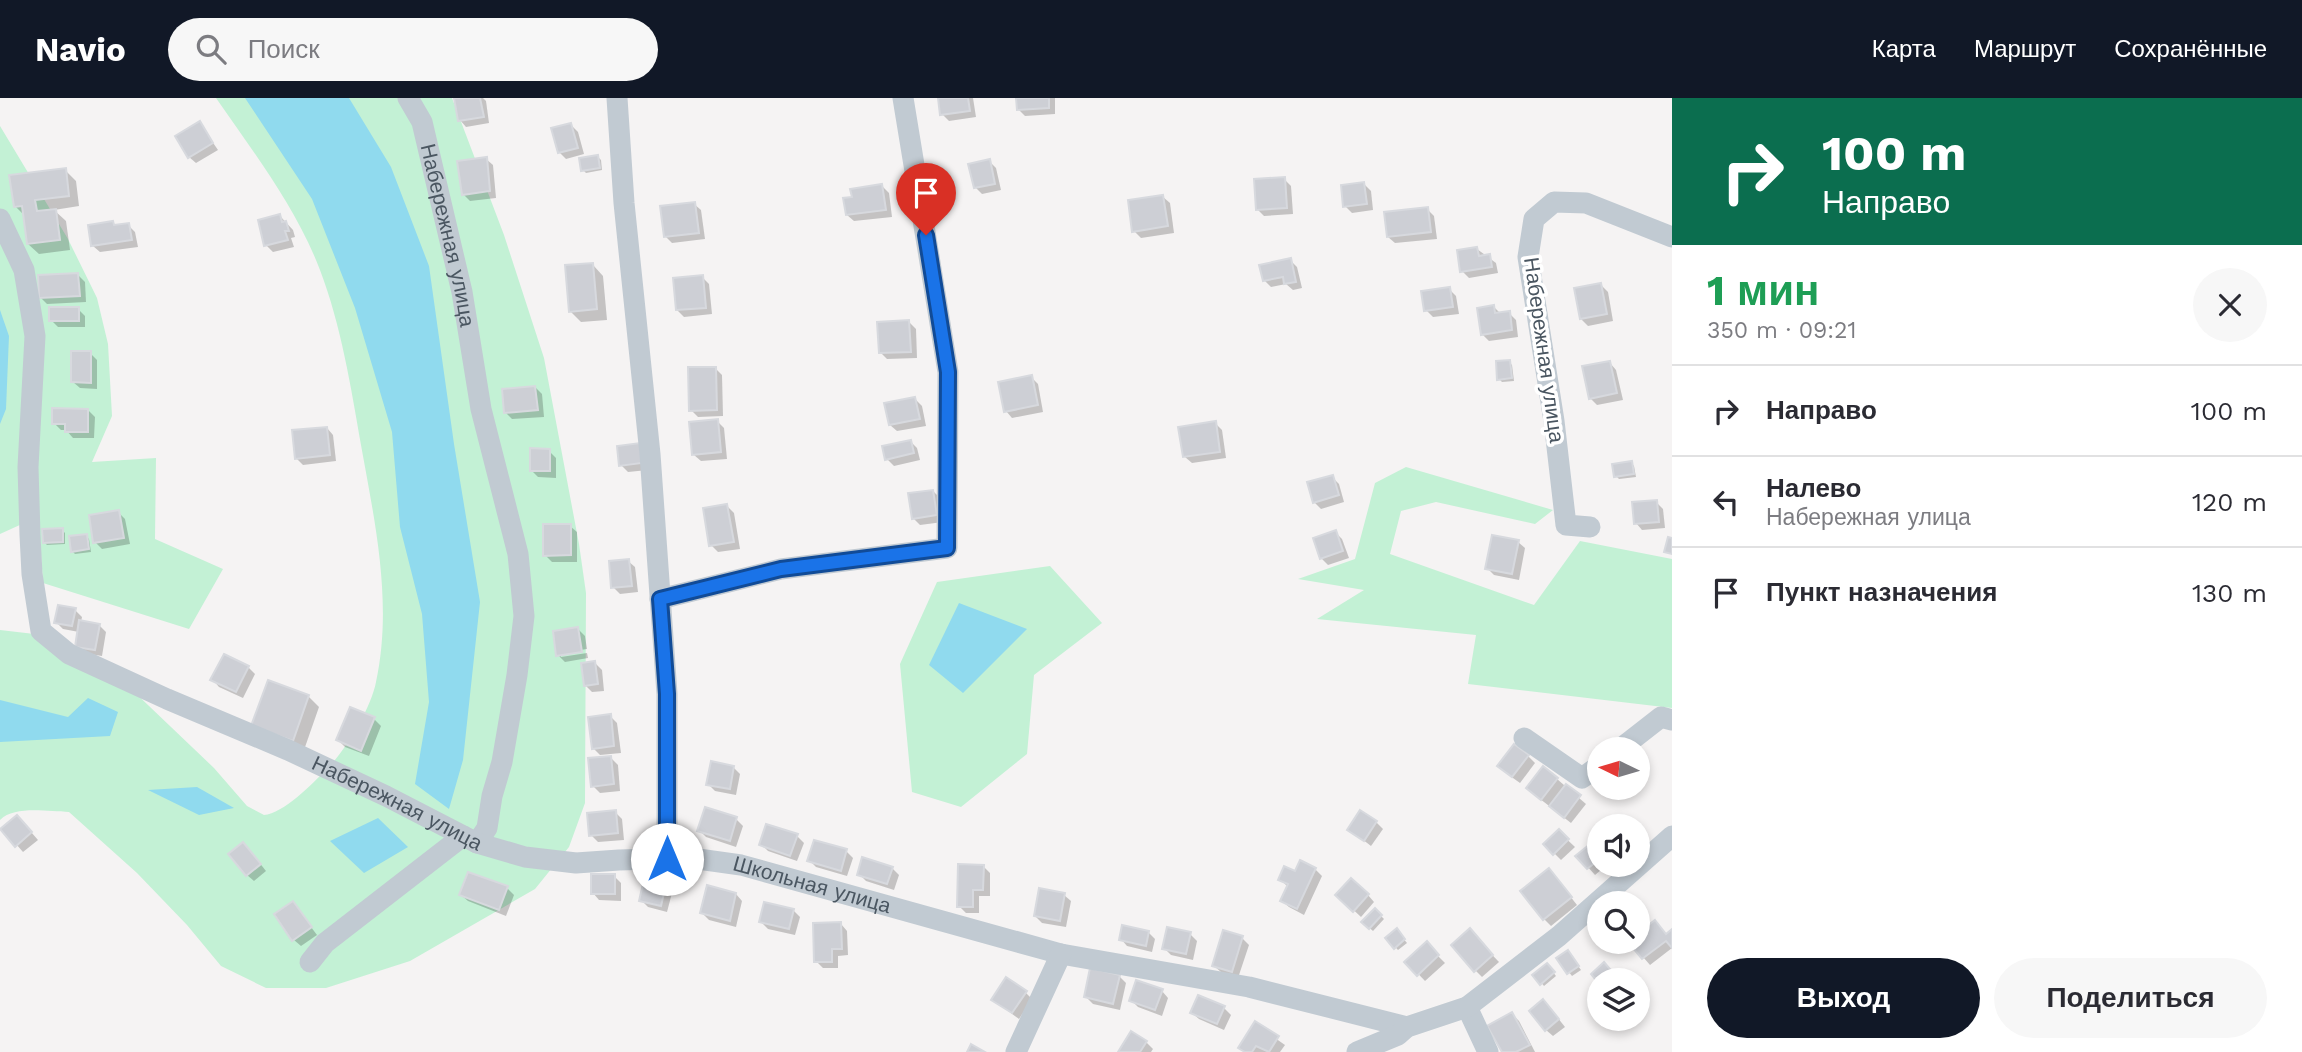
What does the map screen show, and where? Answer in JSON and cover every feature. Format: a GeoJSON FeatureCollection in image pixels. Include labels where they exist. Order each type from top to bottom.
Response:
{"type":"FeatureCollection","features":[{"type":"Feature","properties":{"kind":"street","name":"Набережная улица"},"geometry":{"type":"LineString","coordinates":[[0,219],[24,270],[35,336],[28,467],[29,522],[32,574],[41,631],[69,653],[386,796],[470,840],[487,828],[492,796],[502,762],[524,616],[518,554],[481,409],[462,292],[422,122],[408,98]]}},
{"type":"Feature","properties":{"kind":"street"},"geometry":{"type":"LineString","coordinates":[[617,98],[624,204],[650,454],[667,694],[667,859]]}},
{"type":"Feature","properties":{"kind":"street"},"geometry":{"type":"LineString","coordinates":[[660,599],[781,569],[947,548],[948,372],[904,98]]}},
{"type":"Feature","properties":{"kind":"street","name":"Набережная улица"},"geometry":{"type":"LineString","coordinates":[[1590,527],[1566,525],[1554,421],[1528,257],[1534,219],[1554,202],[1586,203],[1672,236]]}},
{"type":"Feature","properties":{"kind":"street"},"geometry":{"type":"LineString","coordinates":[[1635,737],[1661,717],[1672,720]]}},
{"type":"Feature","properties":{"kind":"street"},"geometry":{"type":"LineString","coordinates":[[1524,738],[1582,778],[1587,774]]}},
{"type":"Feature","properties":{"kind":"street"},"geometry":{"type":"LineString","coordinates":[[1357,1052],[1398,1035],[1407,1027],[1467,1007],[1559,936],[1672,836]]}},
{"type":"Feature","properties":{"kind":"street","name":"Школьная улица"},"geometry":{"type":"LineString","coordinates":[[470,840],[525,857],[576,863],[691,859],[741,864],[1061,954],[1249,987],[1407,1027]]}},
{"type":"Feature","properties":{"kind":"street"},"geometry":{"type":"LineString","coordinates":[[310,962],[325,943],[470,840]]}},
{"type":"Feature","properties":{"kind":"street"},"geometry":{"type":"LineString","coordinates":[[1016,1052],[1061,954]]}},
{"type":"Feature","properties":{"kind":"street"},"geometry":{"type":"LineString","coordinates":[[1467,1007],[1489,1052]]}},
{"type":"Feature","properties":{"kind":"green space"},"geometry":{"type":"Polygon","coordinates":[[[216,98],[452,98],[504,235],[544,358],[586,593],[585,803],[569,847],[535,889],[410,961],[326,988],[266,988],[221,966],[187,925],[137,873],[69,812],[14,812],[0,820],[0,630],[43,635],[80,647],[127,685],[214,768],[247,806],[264,815],[289,804],[334,761],[357,728],[376,682],[383,623],[380,563],[345,356],[334,312],[320,270],[299,224],[216,98]]]}},
{"type":"Feature","properties":{"kind":"green space"},"geometry":{"type":"Polygon","coordinates":[[[0,126],[68,239],[97,298],[108,344],[112,416],[92,462],[156,458],[155,539],[223,569],[189,629],[43,583],[38,510],[22,524],[0,534],[0,126]]]}},
{"type":"Feature","properties":{"kind":"green space"},"geometry":{"type":"Polygon","coordinates":[[[1406,467],[1553,510],[1535,524],[1436,502],[1401,511],[1390,554],[1534,605],[1580,541],[1672,559],[1672,708],[1468,684],[1476,635],[1317,619],[1364,590],[1298,579],[1355,559],[1375,483],[1406,467]]]}},
{"type":"Feature","properties":{"kind":"green space"},"geometry":{"type":"Polygon","coordinates":[[[1050,566],[1102,623],[1034,675],[1027,754],[961,807],[912,792],[900,664],[937,582],[1050,566]]]}},
{"type":"Feature","properties":{"kind":"water"},"geometry":{"type":"Polygon","coordinates":[[[245,98],[349,98],[391,167],[429,266],[480,602],[463,760],[449,809],[415,784],[429,702],[422,614],[400,527],[392,432],[355,308],[312,199],[245,98]]]}},
{"type":"Feature","properties":{"kind":"water"},"geometry":{"type":"Polygon","coordinates":[[[0,310],[9,336],[6,409],[0,424],[0,310]]]}},
{"type":"Feature","properties":{"kind":"water"},"geometry":{"type":"Polygon","coordinates":[[[959,603],[1027,629],[963,693],[929,665],[959,603]]]}},
{"type":"Feature","properties":{"kind":"water"},"geometry":{"type":"Polygon","coordinates":[[[88,698],[118,712],[110,736],[0,742],[0,700],[68,717],[88,698]]]}},
{"type":"Feature","properties":{"kind":"water"},"geometry":{"type":"Polygon","coordinates":[[[197,787],[234,808],[199,815],[148,790],[197,787]]]}},
{"type":"Feature","properties":{"kind":"water"},"geometry":{"type":"Polygon","coordinates":[[[378,818],[408,847],[364,873],[330,841],[378,818]]]}},
{"type":"Feature","properties":{"kind":"building"},"geometry":{"type":"Polygon","coordinates":[[[454,98],[480,98],[484,117],[458,121],[454,98]]]}},
{"type":"Feature","properties":{"kind":"building"},"geometry":{"type":"Polygon","coordinates":[[[938,98],[968,98],[970,111],[940,115],[938,98]]]}},
{"type":"Feature","properties":{"kind":"building"},"geometry":{"type":"Polygon","coordinates":[[[1016,98],[1049,98],[1049,108],[1017,110],[1016,98]]]}},
{"type":"Feature","properties":{"kind":"building"},"geometry":{"type":"Polygon","coordinates":[[[200,121],[213,143],[188,158],[175,136],[200,121]]]}},
{"type":"Feature","properties":{"kind":"building"},"geometry":{"type":"Polygon","coordinates":[[[571,123],[578,148],[558,153],[551,128],[571,123]]]}},
{"type":"Feature","properties":{"kind":"building"},"geometry":{"type":"Polygon","coordinates":[[[598,155],[600,168],[581,171],[579,158],[598,155]]]}},
{"type":"Feature","properties":{"kind":"building"},"geometry":{"type":"Polygon","coordinates":[[[487,157],[490,191],[462,195],[457,161],[487,157]]]}},
{"type":"Feature","properties":{"kind":"building"},"geometry":{"type":"Polygon","coordinates":[[[990,159],[995,184],[974,188],[968,164],[990,159]]]}},
{"type":"Feature","properties":{"kind":"building"},"geometry":{"type":"Polygon","coordinates":[[[66,168],[69,196],[35,200],[37,211],[56,209],[60,240],[27,244],[22,206],[14,207],[9,175],[66,168]]]}},
{"type":"Feature","properties":{"kind":"building"},"geometry":{"type":"Polygon","coordinates":[[[1285,177],[1287,208],[1256,210],[1254,179],[1285,177]]]}},
{"type":"Feature","properties":{"kind":"building"},"geometry":{"type":"Polygon","coordinates":[[[1364,182],[1367,204],[1343,207],[1341,185],[1364,182]]]}},
{"type":"Feature","properties":{"kind":"building"},"geometry":{"type":"Polygon","coordinates":[[[882,184],[886,210],[846,215],[843,198],[852,197],[850,189],[882,184]]]}},
{"type":"Feature","properties":{"kind":"building"},"geometry":{"type":"Polygon","coordinates":[[[1163,195],[1168,226],[1132,232],[1128,200],[1163,195]]]}},
{"type":"Feature","properties":{"kind":"building"},"geometry":{"type":"Polygon","coordinates":[[[695,202],[699,233],[664,237],[660,206],[695,202]]]}},
{"type":"Feature","properties":{"kind":"building"},"geometry":{"type":"Polygon","coordinates":[[[1428,207],[1431,232],[1387,237],[1384,212],[1428,207]]]}},
{"type":"Feature","properties":{"kind":"building"},"geometry":{"type":"Polygon","coordinates":[[[280,214],[282,222],[286,221],[288,240],[264,246],[258,220],[280,214]]]}},
{"type":"Feature","properties":{"kind":"building"},"geometry":{"type":"Polygon","coordinates":[[[113,221],[114,225],[129,223],[132,240],[91,246],[88,225],[113,221]]]}},
{"type":"Feature","properties":{"kind":"building"},"geometry":{"type":"Polygon","coordinates":[[[1477,247],[1479,256],[1490,254],[1492,267],[1460,272],[1457,250],[1477,247]]]}},
{"type":"Feature","properties":{"kind":"building"},"geometry":{"type":"Polygon","coordinates":[[[1291,258],[1296,282],[1284,284],[1283,277],[1263,281],[1259,265],[1291,258]]]}},
{"type":"Feature","properties":{"kind":"building"},"geometry":{"type":"Polygon","coordinates":[[[593,263],[597,309],[569,312],[565,265],[593,263]]]}},
{"type":"Feature","properties":{"kind":"building"},"geometry":{"type":"Polygon","coordinates":[[[78,273],[80,296],[39,298],[38,275],[78,273]]]}},
{"type":"Feature","properties":{"kind":"building"},"geometry":{"type":"Polygon","coordinates":[[[703,275],[706,308],[676,310],[673,278],[703,275]]]}},
{"type":"Feature","properties":{"kind":"building"},"geometry":{"type":"Polygon","coordinates":[[[1601,283],[1607,314],[1580,319],[1574,288],[1601,283]]]}},
{"type":"Feature","properties":{"kind":"building"},"geometry":{"type":"Polygon","coordinates":[[[1450,287],[1453,307],[1424,311],[1421,291],[1450,287]]]}},
{"type":"Feature","properties":{"kind":"building"},"geometry":{"type":"Polygon","coordinates":[[[1494,305],[1495,313],[1510,311],[1512,330],[1481,335],[1477,308],[1494,305]]]}},
{"type":"Feature","properties":{"kind":"building"},"geometry":{"type":"Polygon","coordinates":[[[49,307],[79,307],[79,321],[49,321],[49,307]]]}},
{"type":"Feature","properties":{"kind":"building"},"geometry":{"type":"Polygon","coordinates":[[[909,320],[911,352],[879,353],[877,322],[909,320]]]}},
{"type":"Feature","properties":{"kind":"building"},"geometry":{"type":"Polygon","coordinates":[[[71,351],[91,351],[91,383],[71,382],[71,351]]]}},
{"type":"Feature","properties":{"kind":"building"},"geometry":{"type":"Polygon","coordinates":[[[1510,360],[1512,378],[1497,380],[1496,361],[1510,360]]]}},
{"type":"Feature","properties":{"kind":"building"},"geometry":{"type":"Polygon","coordinates":[[[1610,361],[1617,393],[1589,399],[1582,366],[1610,361]]]}},
{"type":"Feature","properties":{"kind":"building"},"geometry":{"type":"Polygon","coordinates":[[[688,367],[716,367],[717,410],[689,411],[688,367]]]}},
{"type":"Feature","properties":{"kind":"building"},"geometry":{"type":"Polygon","coordinates":[[[1032,375],[1038,405],[1004,412],[998,382],[1032,375]]]}},
{"type":"Feature","properties":{"kind":"building"},"geometry":{"type":"Polygon","coordinates":[[[535,386],[538,410],[504,413],[502,389],[535,386]]]}},
{"type":"Feature","properties":{"kind":"building"},"geometry":{"type":"Polygon","coordinates":[[[915,397],[920,419],[889,425],[884,403],[915,397]]]}},
{"type":"Feature","properties":{"kind":"building"},"geometry":{"type":"Polygon","coordinates":[[[52,408],[88,409],[88,432],[65,432],[65,424],[52,424],[52,408]]]}},
{"type":"Feature","properties":{"kind":"building"},"geometry":{"type":"Polygon","coordinates":[[[718,419],[721,452],[692,455],[689,422],[718,419]]]}},
{"type":"Feature","properties":{"kind":"building"},"geometry":{"type":"Polygon","coordinates":[[[1216,421],[1220,452],[1183,457],[1178,427],[1216,421]]]}},
{"type":"Feature","properties":{"kind":"building"},"geometry":{"type":"Polygon","coordinates":[[[327,427],[330,455],[295,459],[292,430],[327,427]]]}},
{"type":"Feature","properties":{"kind":"building"},"geometry":{"type":"Polygon","coordinates":[[[911,440],[914,453],[885,460],[882,446],[911,440]]]}},
{"type":"Feature","properties":{"kind":"building"},"geometry":{"type":"Polygon","coordinates":[[[640,443],[642,463],[619,466],[617,446],[640,443]]]}},
{"type":"Feature","properties":{"kind":"building"},"geometry":{"type":"Polygon","coordinates":[[[530,448],[550,449],[550,471],[530,471],[530,448]]]}},
{"type":"Feature","properties":{"kind":"building"},"geometry":{"type":"Polygon","coordinates":[[[1632,461],[1634,474],[1614,477],[1612,464],[1632,461]]]}},
{"type":"Feature","properties":{"kind":"building"},"geometry":{"type":"Polygon","coordinates":[[[1333,475],[1339,495],[1313,503],[1307,482],[1333,475]]]}},
{"type":"Feature","properties":{"kind":"building"},"geometry":{"type":"Polygon","coordinates":[[[933,490],[937,515],[912,519],[908,493],[933,490]]]}},
{"type":"Feature","properties":{"kind":"building"},"geometry":{"type":"Polygon","coordinates":[[[1657,500],[1659,522],[1634,524],[1632,502],[1657,500]]]}},
{"type":"Feature","properties":{"kind":"building"},"geometry":{"type":"Polygon","coordinates":[[[727,504],[734,542],[709,546],[703,508],[727,504]]]}},
{"type":"Feature","properties":{"kind":"building"},"geometry":{"type":"Polygon","coordinates":[[[119,510],[124,538],[93,543],[89,515],[119,510]]]}},
{"type":"Feature","properties":{"kind":"building"},"geometry":{"type":"Polygon","coordinates":[[[543,524],[571,524],[571,555],[543,556],[543,524]]]}},
{"type":"Feature","properties":{"kind":"building"},"geometry":{"type":"Polygon","coordinates":[[[63,528],[63,542],[43,543],[42,529],[63,528]]]}},
{"type":"Feature","properties":{"kind":"building"},"geometry":{"type":"Polygon","coordinates":[[[1336,530],[1343,551],[1320,559],[1313,538],[1336,530]]]}},
{"type":"Feature","properties":{"kind":"building"},"geometry":{"type":"Polygon","coordinates":[[[87,534],[89,549],[71,552],[69,536],[87,534]]]}},
{"type":"Feature","properties":{"kind":"building"},"geometry":{"type":"Polygon","coordinates":[[[1492,535],[1519,540],[1512,574],[1485,569],[1492,535]]]}},
{"type":"Feature","properties":{"kind":"building"},"geometry":{"type":"Polygon","coordinates":[[[1668,537],[1672,538],[1672,554],[1664,552],[1668,537]]]}},
{"type":"Feature","properties":{"kind":"building"},"geometry":{"type":"Polygon","coordinates":[[[629,559],[632,586],[611,588],[609,561],[629,559]]]}},
{"type":"Feature","properties":{"kind":"building"},"geometry":{"type":"Polygon","coordinates":[[[58,605],[76,608],[72,626],[54,623],[58,605]]]}},
{"type":"Feature","properties":{"kind":"building"},"geometry":{"type":"Polygon","coordinates":[[[79,620],[100,624],[95,650],[75,647],[79,620]]]}},
{"type":"Feature","properties":{"kind":"building"},"geometry":{"type":"Polygon","coordinates":[[[578,627],[582,652],[556,656],[553,631],[578,627]]]}},
{"type":"Feature","properties":{"kind":"building"},"geometry":{"type":"Polygon","coordinates":[[[224,654],[249,666],[236,692],[210,680],[224,654]]]}},
{"type":"Feature","properties":{"kind":"building"},"geometry":{"type":"Polygon","coordinates":[[[595,661],[598,684],[584,686],[581,663],[595,661]]]}},
{"type":"Feature","properties":{"kind":"building"},"geometry":{"type":"Polygon","coordinates":[[[268,680],[309,695],[293,741],[251,726],[268,680]]]}},
{"type":"Feature","properties":{"kind":"building"},"geometry":{"type":"Polygon","coordinates":[[[350,707],[375,717],[361,751],[336,740],[350,707]]]}},
{"type":"Feature","properties":{"kind":"building"},"geometry":{"type":"Polygon","coordinates":[[[611,714],[614,746],[592,749],[588,717],[611,714]]]}},
{"type":"Feature","properties":{"kind":"building"},"geometry":{"type":"Polygon","coordinates":[[[1514,744],[1529,755],[1512,777],[1497,766],[1514,744]]]}},
{"type":"Feature","properties":{"kind":"building"},"geometry":{"type":"Polygon","coordinates":[[[611,756],[614,784],[591,787],[588,758],[611,756]]]}},
{"type":"Feature","properties":{"kind":"building"},"geometry":{"type":"Polygon","coordinates":[[[711,761],[734,766],[730,789],[706,785],[711,761]]]}},
{"type":"Feature","properties":{"kind":"building"},"geometry":{"type":"Polygon","coordinates":[[[1543,766],[1558,778],[1541,800],[1526,788],[1543,766]]]}},
{"type":"Feature","properties":{"kind":"building"},"geometry":{"type":"Polygon","coordinates":[[[1566,784],[1581,795],[1564,818],[1549,806],[1566,784]]]}},
{"type":"Feature","properties":{"kind":"building"},"geometry":{"type":"Polygon","coordinates":[[[705,807],[737,817],[730,841],[697,831],[705,807]]]}},
{"type":"Feature","properties":{"kind":"building"},"geometry":{"type":"Polygon","coordinates":[[[616,810],[618,833],[589,836],[587,813],[616,810]]]}},
{"type":"Feature","properties":{"kind":"building"},"geometry":{"type":"Polygon","coordinates":[[[1360,810],[1377,821],[1364,841],[1347,830],[1360,810]]]}},
{"type":"Feature","properties":{"kind":"building"},"geometry":{"type":"Polygon","coordinates":[[[17,815],[32,832],[15,847],[0,829],[17,815]]]}},
{"type":"Feature","properties":{"kind":"building"},"geometry":{"type":"Polygon","coordinates":[[[766,824],[798,834],[790,856],[759,845],[766,824]]]}},
{"type":"Feature","properties":{"kind":"building"},"geometry":{"type":"Polygon","coordinates":[[[1559,829],[1569,839],[1553,855],[1543,844],[1559,829]]]}},
{"type":"Feature","properties":{"kind":"building"},"geometry":{"type":"Polygon","coordinates":[[[814,840],[847,849],[841,871],[807,861],[814,840]]]}},
{"type":"Feature","properties":{"kind":"building"},"geometry":{"type":"Polygon","coordinates":[[[243,842],[261,864],[246,876],[228,854],[243,842]]]}},
{"type":"Feature","properties":{"kind":"building"},"geometry":{"type":"Polygon","coordinates":[[[1587,846],[1587,869],[1575,856],[1587,846]]]}},
{"type":"Feature","properties":{"kind":"building"},"geometry":{"type":"Polygon","coordinates":[[[862,857],[893,867],[887,884],[857,875],[862,857]]]}},
{"type":"Feature","properties":{"kind":"building"},"geometry":{"type":"Polygon","coordinates":[[[1300,860],[1316,868],[1297,909],[1280,901],[1288,884],[1278,880],[1284,866],[1295,871],[1300,860]]]}},
{"type":"Feature","properties":{"kind":"building"},"geometry":{"type":"Polygon","coordinates":[[[958,864],[984,865],[983,890],[973,890],[973,907],[957,907],[958,864]]]}},
{"type":"Feature","properties":{"kind":"building"},"geometry":{"type":"Polygon","coordinates":[[[1549,868],[1572,897],[1543,920],[1520,891],[1549,868]]]}},
{"type":"Feature","properties":{"kind":"building"},"geometry":{"type":"Polygon","coordinates":[[[468,872],[508,886],[499,910],[459,895],[468,872]]]}},
{"type":"Feature","properties":{"kind":"building"},"geometry":{"type":"Polygon","coordinates":[[[591,874],[615,874],[615,894],[591,894],[591,874]]]}},
{"type":"Feature","properties":{"kind":"building"},"geometry":{"type":"Polygon","coordinates":[[[645,875],[667,880],[661,906],[639,901],[645,875]]]}},
{"type":"Feature","properties":{"kind":"building"},"geometry":{"type":"Polygon","coordinates":[[[1351,878],[1369,894],[1353,912],[1335,895],[1351,878]]]}},
{"type":"Feature","properties":{"kind":"building"},"geometry":{"type":"Polygon","coordinates":[[[707,885],[736,893],[730,921],[700,913],[707,885]]]}},
{"type":"Feature","properties":{"kind":"building"},"geometry":{"type":"Polygon","coordinates":[[[1039,888],[1065,893],[1060,921],[1034,916],[1039,888]]]}},
{"type":"Feature","properties":{"kind":"building"},"geometry":{"type":"Polygon","coordinates":[[[293,901],[312,927],[292,941],[274,914],[293,901]]]}},
{"type":"Feature","properties":{"kind":"building"},"geometry":{"type":"Polygon","coordinates":[[[764,902],[794,909],[789,929],[759,922],[764,902]]]}},
{"type":"Feature","properties":{"kind":"building"},"geometry":{"type":"Polygon","coordinates":[[[1375,908],[1382,915],[1369,929],[1361,922],[1375,908]]]}},
{"type":"Feature","properties":{"kind":"building"},"geometry":{"type":"Polygon","coordinates":[[[1655,920],[1666,934],[1672,929],[1672,948],[1666,941],[1650,953],[1650,924],[1655,920]]]}},
{"type":"Feature","properties":{"kind":"building"},"geometry":{"type":"Polygon","coordinates":[[[841,922],[842,949],[832,949],[832,962],[814,962],[813,923],[841,922]]]}},
{"type":"Feature","properties":{"kind":"building"},"geometry":{"type":"Polygon","coordinates":[[[1122,925],[1149,931],[1146,946],[1119,940],[1122,925]]]}},
{"type":"Feature","properties":{"kind":"building"},"geometry":{"type":"Polygon","coordinates":[[[1167,927],[1191,932],[1186,954],[1162,949],[1167,927]]]}},
{"type":"Feature","properties":{"kind":"building"},"geometry":{"type":"Polygon","coordinates":[[[1397,928],[1405,939],[1394,949],[1385,938],[1397,928]]]}},
{"type":"Feature","properties":{"kind":"building"},"geometry":{"type":"Polygon","coordinates":[[[1470,928],[1493,955],[1474,972],[1451,945],[1470,928]]]}},
{"type":"Feature","properties":{"kind":"building"},"geometry":{"type":"Polygon","coordinates":[[[1223,930],[1243,936],[1232,972],[1212,966],[1223,930]]]}},
{"type":"Feature","properties":{"kind":"building"},"geometry":{"type":"Polygon","coordinates":[[[1427,941],[1439,955],[1417,976],[1404,962],[1427,941]]]}},
{"type":"Feature","properties":{"kind":"building"},"geometry":{"type":"Polygon","coordinates":[[[1568,950],[1579,966],[1567,974],[1556,958],[1568,950]]]}},
{"type":"Feature","properties":{"kind":"building"},"geometry":{"type":"Polygon","coordinates":[[[1604,962],[1609,968],[1598,968],[1604,962]]]}},
{"type":"Feature","properties":{"kind":"building"},"geometry":{"type":"Polygon","coordinates":[[[1547,963],[1555,972],[1540,985],[1532,975],[1547,963]]]}},
{"type":"Feature","properties":{"kind":"building"},"geometry":{"type":"Polygon","coordinates":[[[1090,968],[1120,975],[1113,1004],[1084,997],[1090,968]]]}},
{"type":"Feature","properties":{"kind":"building"},"geometry":{"type":"Polygon","coordinates":[[[1006,977],[1027,991],[1012,1013],[991,1000],[1006,977]]]}},
{"type":"Feature","properties":{"kind":"building"},"geometry":{"type":"Polygon","coordinates":[[[1136,980],[1163,989],[1155,1010],[1129,1001],[1136,980]]]}},
{"type":"Feature","properties":{"kind":"building"},"geometry":{"type":"Polygon","coordinates":[[[1198,995],[1225,1006],[1217,1024],[1190,1013],[1198,995]]]}},
{"type":"Feature","properties":{"kind":"building"},"geometry":{"type":"Polygon","coordinates":[[[1543,999],[1559,1019],[1545,1031],[1529,1011],[1543,999]]]}},
{"type":"Feature","properties":{"kind":"building"},"geometry":{"type":"Polygon","coordinates":[[[1512,1012],[1530,1045],[1516,1052],[1502,1052],[1487,1026],[1512,1012]]]}},
{"type":"Feature","properties":{"kind":"building"},"geometry":{"type":"Polygon","coordinates":[[[1255,1021],[1279,1036],[1269,1052],[1256,1046],[1252,1052],[1238,1048],[1255,1021]]]}},
{"type":"Feature","properties":{"kind":"building"},"geometry":{"type":"Polygon","coordinates":[[[1131,1031],[1147,1041],[1140,1052],[1118,1052],[1131,1031]]]}},
{"type":"Feature","properties":{"kind":"building"},"geometry":{"type":"Polygon","coordinates":[[[971,1044],[985,1052],[967,1052],[971,1044]]]}},
{"type":"Feature","properties":{"kind":"route"},"geometry":{"type":"LineString","coordinates":[[667,859],[667,694],[660,599],[781,569],[947,548],[948,372],[926,235]]}}]}
